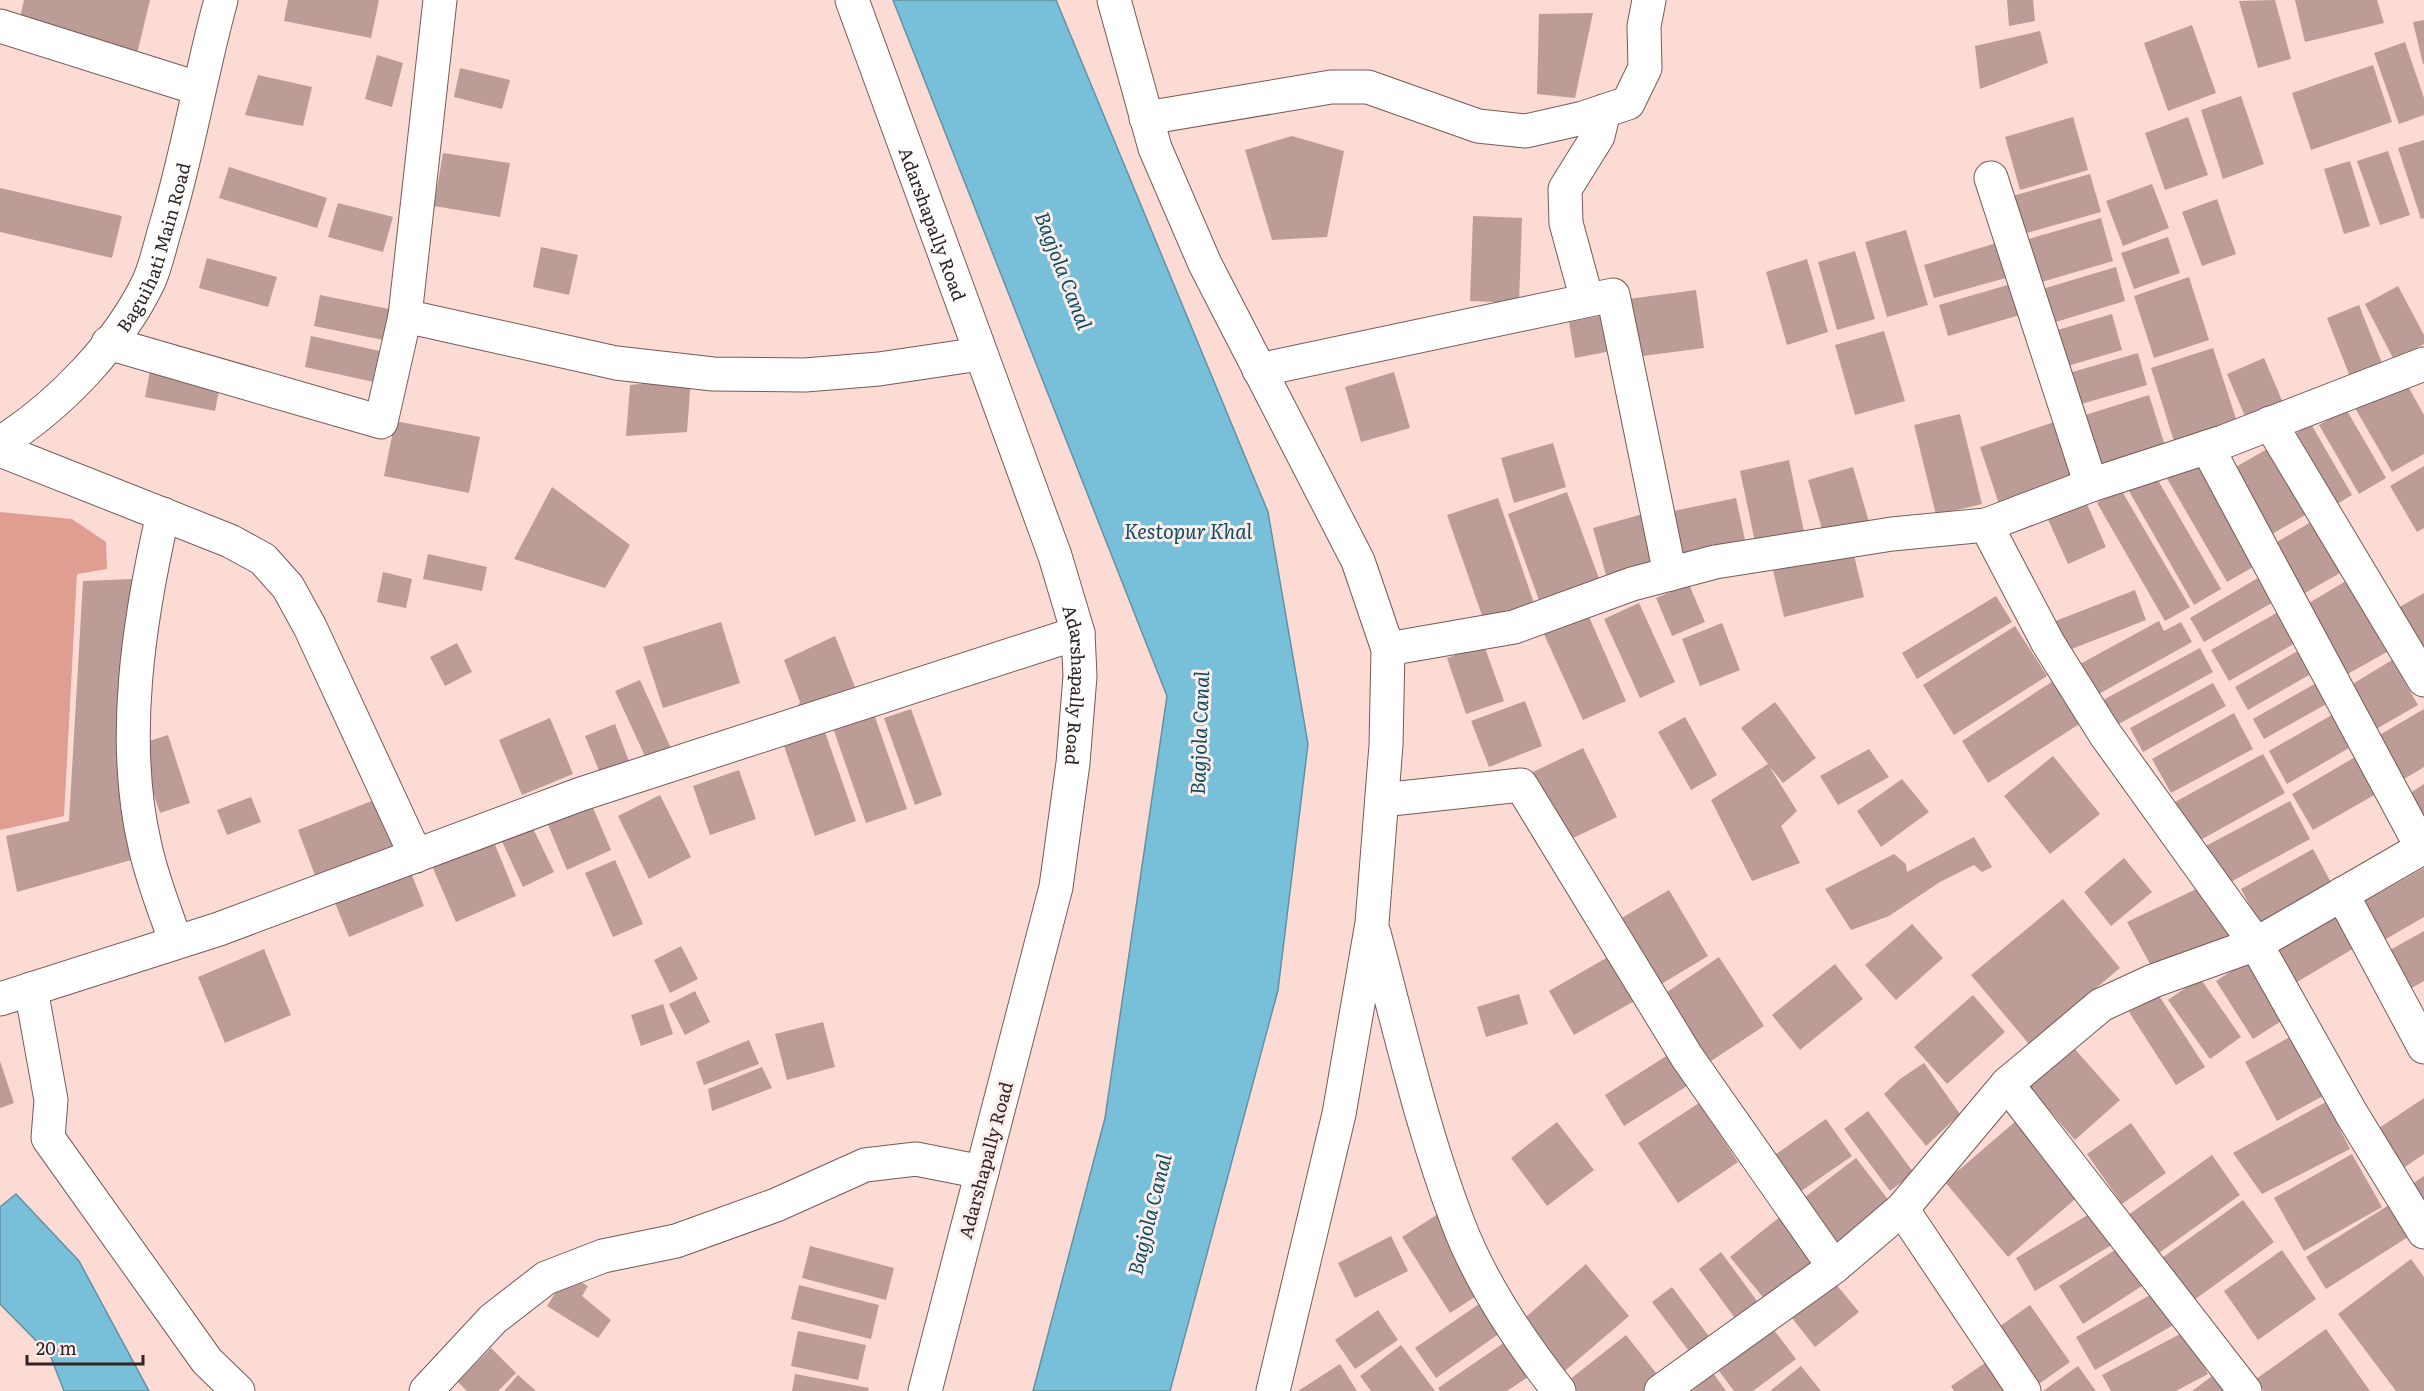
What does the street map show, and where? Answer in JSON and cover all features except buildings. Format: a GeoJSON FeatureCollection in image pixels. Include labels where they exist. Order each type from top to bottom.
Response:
{"type":"FeatureCollection","features":[{"type":"Feature","properties":{"kind":"street","name":"Baguihati Main Road"},"geometry":{"type":"LineString","coordinates":[[0,443],[30,424],[55,401],[124,324],[149,280],[177,188],[197,88],[221,0]]}},
{"type":"Feature","properties":{"kind":"street"},"geometry":{"type":"LineString","coordinates":[[108,343],[381,422],[405,316],[440,0]]}},
{"type":"Feature","properties":{"kind":"street","name":"Adarshapally Road"},"geometry":{"type":"LineString","coordinates":[[852,0],[1055,556],[1078,633],[1080,676],[1073,763],[1056,887],[925,1391]]}},
{"type":"Feature","properties":{"kind":"street"},"geometry":{"type":"LineString","coordinates":[[1114,0],[1155,148],[1205,264],[1358,561],[1388,648],[1382,800],[1372,923],[1340,1114],[1273,1391]]}},
{"type":"Feature","properties":{"kind":"street"},"geometry":{"type":"LineString","coordinates":[[1146,118],[1341,87],[1368,87],[1478,126],[1526,131],[1628,103],[1645,68],[1644,26],[1649,0]]}},
{"type":"Feature","properties":{"kind":"street"},"geometry":{"type":"LineString","coordinates":[[0,26],[197,88]]}},
{"type":"Feature","properties":{"kind":"street"},"geometry":{"type":"LineString","coordinates":[[1587,300],[1566,222],[1565,189],[1598,136],[1604,111]]}},
{"type":"Feature","properties":{"kind":"street"},"geometry":{"type":"LineString","coordinates":[[1991,178],[2091,485]]}},
{"type":"Feature","properties":{"kind":"street"},"geometry":{"type":"LineString","coordinates":[[1259,370],[1613,295],[1670,574]]}},
{"type":"Feature","properties":{"kind":"street"},"geometry":{"type":"LineString","coordinates":[[405,316],[616,363],[713,374],[805,375],[879,369],[980,354]]}},
{"type":"Feature","properties":{"kind":"street"},"geometry":{"type":"LineString","coordinates":[[1388,648],[1514,627],[1632,584],[1715,562],[1892,534],[1986,525],[2091,485],[2206,447],[2422,370]]}},
{"type":"Feature","properties":{"kind":"street"},"geometry":{"type":"LineString","coordinates":[[2270,423],[2424,680]]}},
{"type":"Feature","properties":{"kind":"street"},"geometry":{"type":"LineString","coordinates":[[2206,447],[2414,833],[2424,840]]}},
{"type":"Feature","properties":{"kind":"street"},"geometry":{"type":"LineString","coordinates":[[0,450],[230,541],[263,559],[288,587],[310,627],[416,856]]}},
{"type":"Feature","properties":{"kind":"street"},"geometry":{"type":"LineString","coordinates":[[163,514],[149,574],[140,636],[135,700],[135,773],[145,846],[176,942]]}},
{"type":"Feature","properties":{"kind":"street"},"geometry":{"type":"LineString","coordinates":[[1986,525],[2048,643],[2105,734],[2256,944],[2351,1113],[2424,1232]]}},
{"type":"Feature","properties":{"kind":"street"},"geometry":{"type":"LineString","coordinates":[[0,999],[176,942],[581,794],[1078,633]]}},
{"type":"Feature","properties":{"kind":"street"},"geometry":{"type":"LineString","coordinates":[[1382,800],[1521,785],[1687,1057],[1834,1267]]}},
{"type":"Feature","properties":{"kind":"street"},"geometry":{"type":"LineString","coordinates":[[1661,1391],[1834,1267],[1902,1209],[2007,1084],[2101,1005],[2153,981],[2256,944],[2424,847]]}},
{"type":"Feature","properties":{"kind":"street"},"geometry":{"type":"LineString","coordinates":[[2342,894],[2424,1047]]}},
{"type":"Feature","properties":{"kind":"street"},"geometry":{"type":"LineString","coordinates":[[1372,923],[1428,1133],[1458,1225],[1495,1298],[1530,1353],[1559,1391]]}},
{"type":"Feature","properties":{"kind":"street"},"geometry":{"type":"LineString","coordinates":[[31,989],[51,1100],[48,1138],[207,1361],[238,1391]]}},
{"type":"Feature","properties":{"kind":"street"},"geometry":{"type":"LineString","coordinates":[[2007,1084],[2245,1391]]}},
{"type":"Feature","properties":{"kind":"street"},"geometry":{"type":"LineString","coordinates":[[426,1391],[493,1319],[546,1278],[603,1256],[676,1241],[776,1205],[865,1164],[916,1159],[982,1172]]}},
{"type":"Feature","properties":{"kind":"street"},"geometry":{"type":"LineString","coordinates":[[1902,1209],[2024,1391]]}},
{"type":"Feature","properties":{"kind":"shaded area"},"geometry":{"type":"Polygon","coordinates":[[[0,512],[72,519],[106,542],[107,569],[77,574],[64,816],[0,830],[0,512]]]}},
{"type":"Feature","properties":{"kind":"water","name":"Kestopur Khal"},"geometry":{"type":"Polygon","coordinates":[[[893,0],[1056,0],[1268,512],[1308,744],[1278,990],[1170,1391],[1033,1391],[1105,1118],[1167,696],[893,0]]]}},
{"type":"Feature","properties":{"kind":"water"},"geometry":{"type":"Polygon","coordinates":[[[16,1194],[79,1261],[149,1391],[64,1391],[50,1355],[0,1304],[0,1207],[16,1194]]]}},
{"type":"Feature","properties":{"kind":"water label","name":"Bagjola Canal"},"geometry":{"type":"Point","coordinates":[1065,270]}},
{"type":"Feature","properties":{"kind":"water label","name":"Bagjola Canal"},"geometry":{"type":"Point","coordinates":[1198,733]}},
{"type":"Feature","properties":{"kind":"water label","name":"Bagjola Canal"},"geometry":{"type":"Point","coordinates":[1148,1214]}}]}
